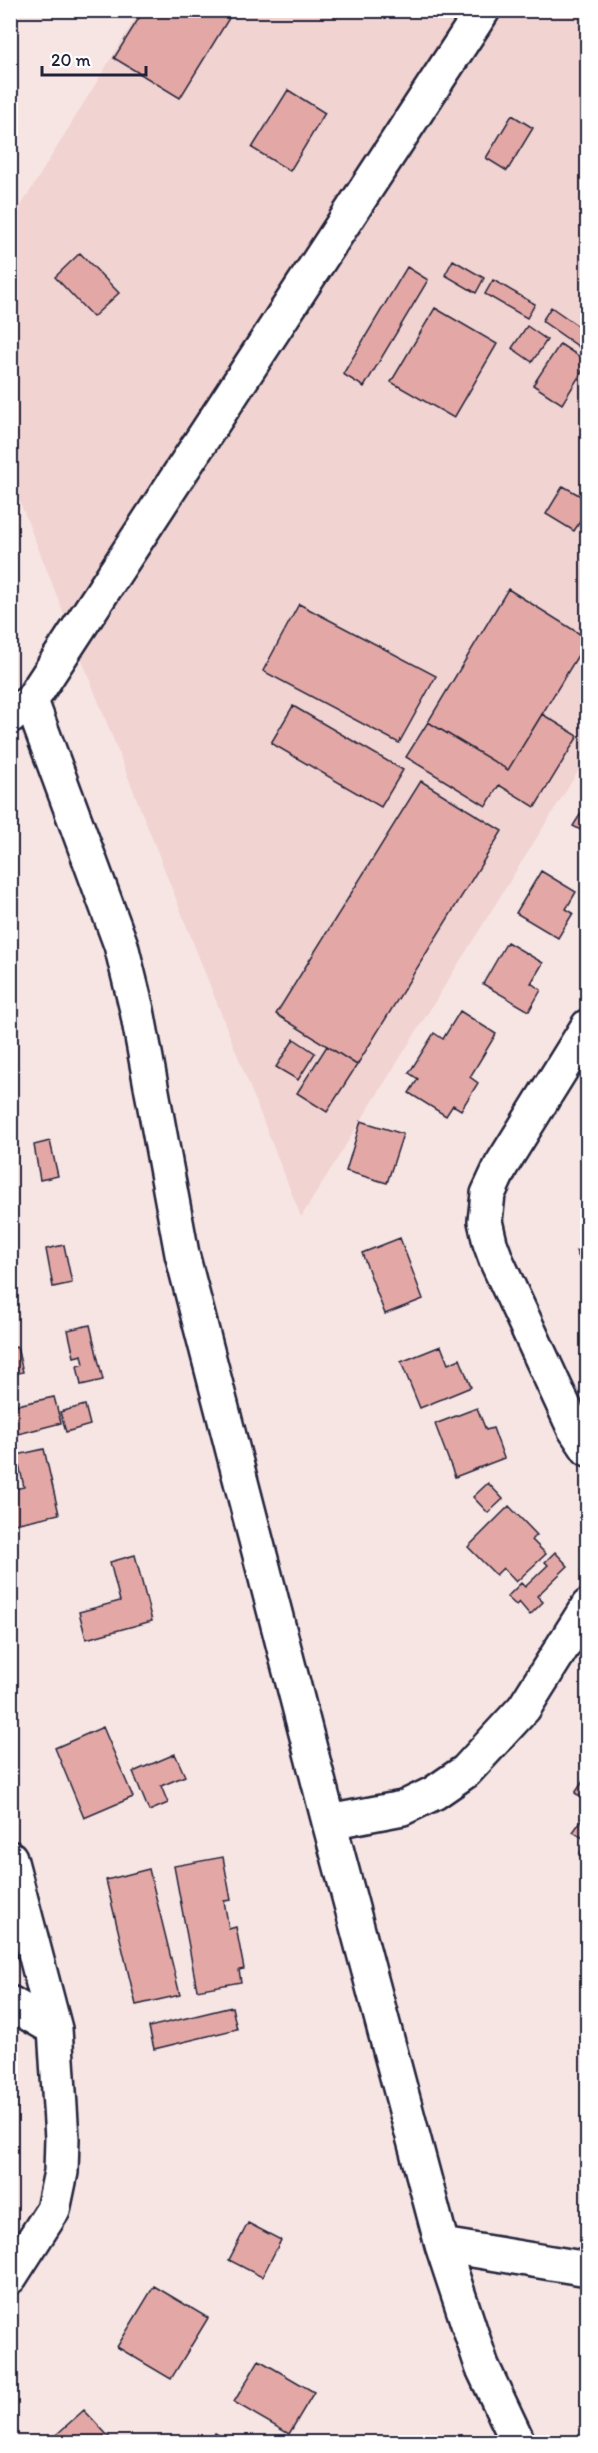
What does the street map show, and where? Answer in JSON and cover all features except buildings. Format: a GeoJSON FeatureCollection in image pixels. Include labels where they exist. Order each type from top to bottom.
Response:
{"type":"FeatureCollection","features":[{"type":"Feature","properties":{"kind":"street"},"geometry":{"type":"LineString","coordinates":[[483,10],[21,709],[121,945],[141,1033],[182,1254],[329,1822],[442,2245],[482,2366],[519,2442]]}},
{"type":"Feature","properties":{"kind":"street"},"geometry":{"type":"LineString","coordinates":[[588,1026],[501,1166],[488,1194],[485,1221],[497,1262],[574,1428],[588,1449]]}},
{"type":"Feature","properties":{"kind":"street"},"geometry":{"type":"LineString","coordinates":[[329,1822],[403,1809],[434,1793],[466,1771],[524,1708],[588,1606]]}},
{"type":"Feature","properties":{"kind":"street"},"geometry":{"type":"LineString","coordinates":[[10,1858],[55,2029],[62,2138],[60,2172],[53,2210],[10,2277]]}},
{"type":"Feature","properties":{"kind":"street"},"geometry":{"type":"LineString","coordinates":[[10,2003],[55,2029]]}},
{"type":"Feature","properties":{"kind":"street"},"geometry":{"type":"LineString","coordinates":[[442,2245],[588,2269]]}},
{"type":"Feature","properties":{"kind":"shaded area"},"geometry":{"type":"Polygon","coordinates":[[[140,11],[587,11],[587,757],[301,1217],[11,479],[10,224],[140,11]]]}}]}
